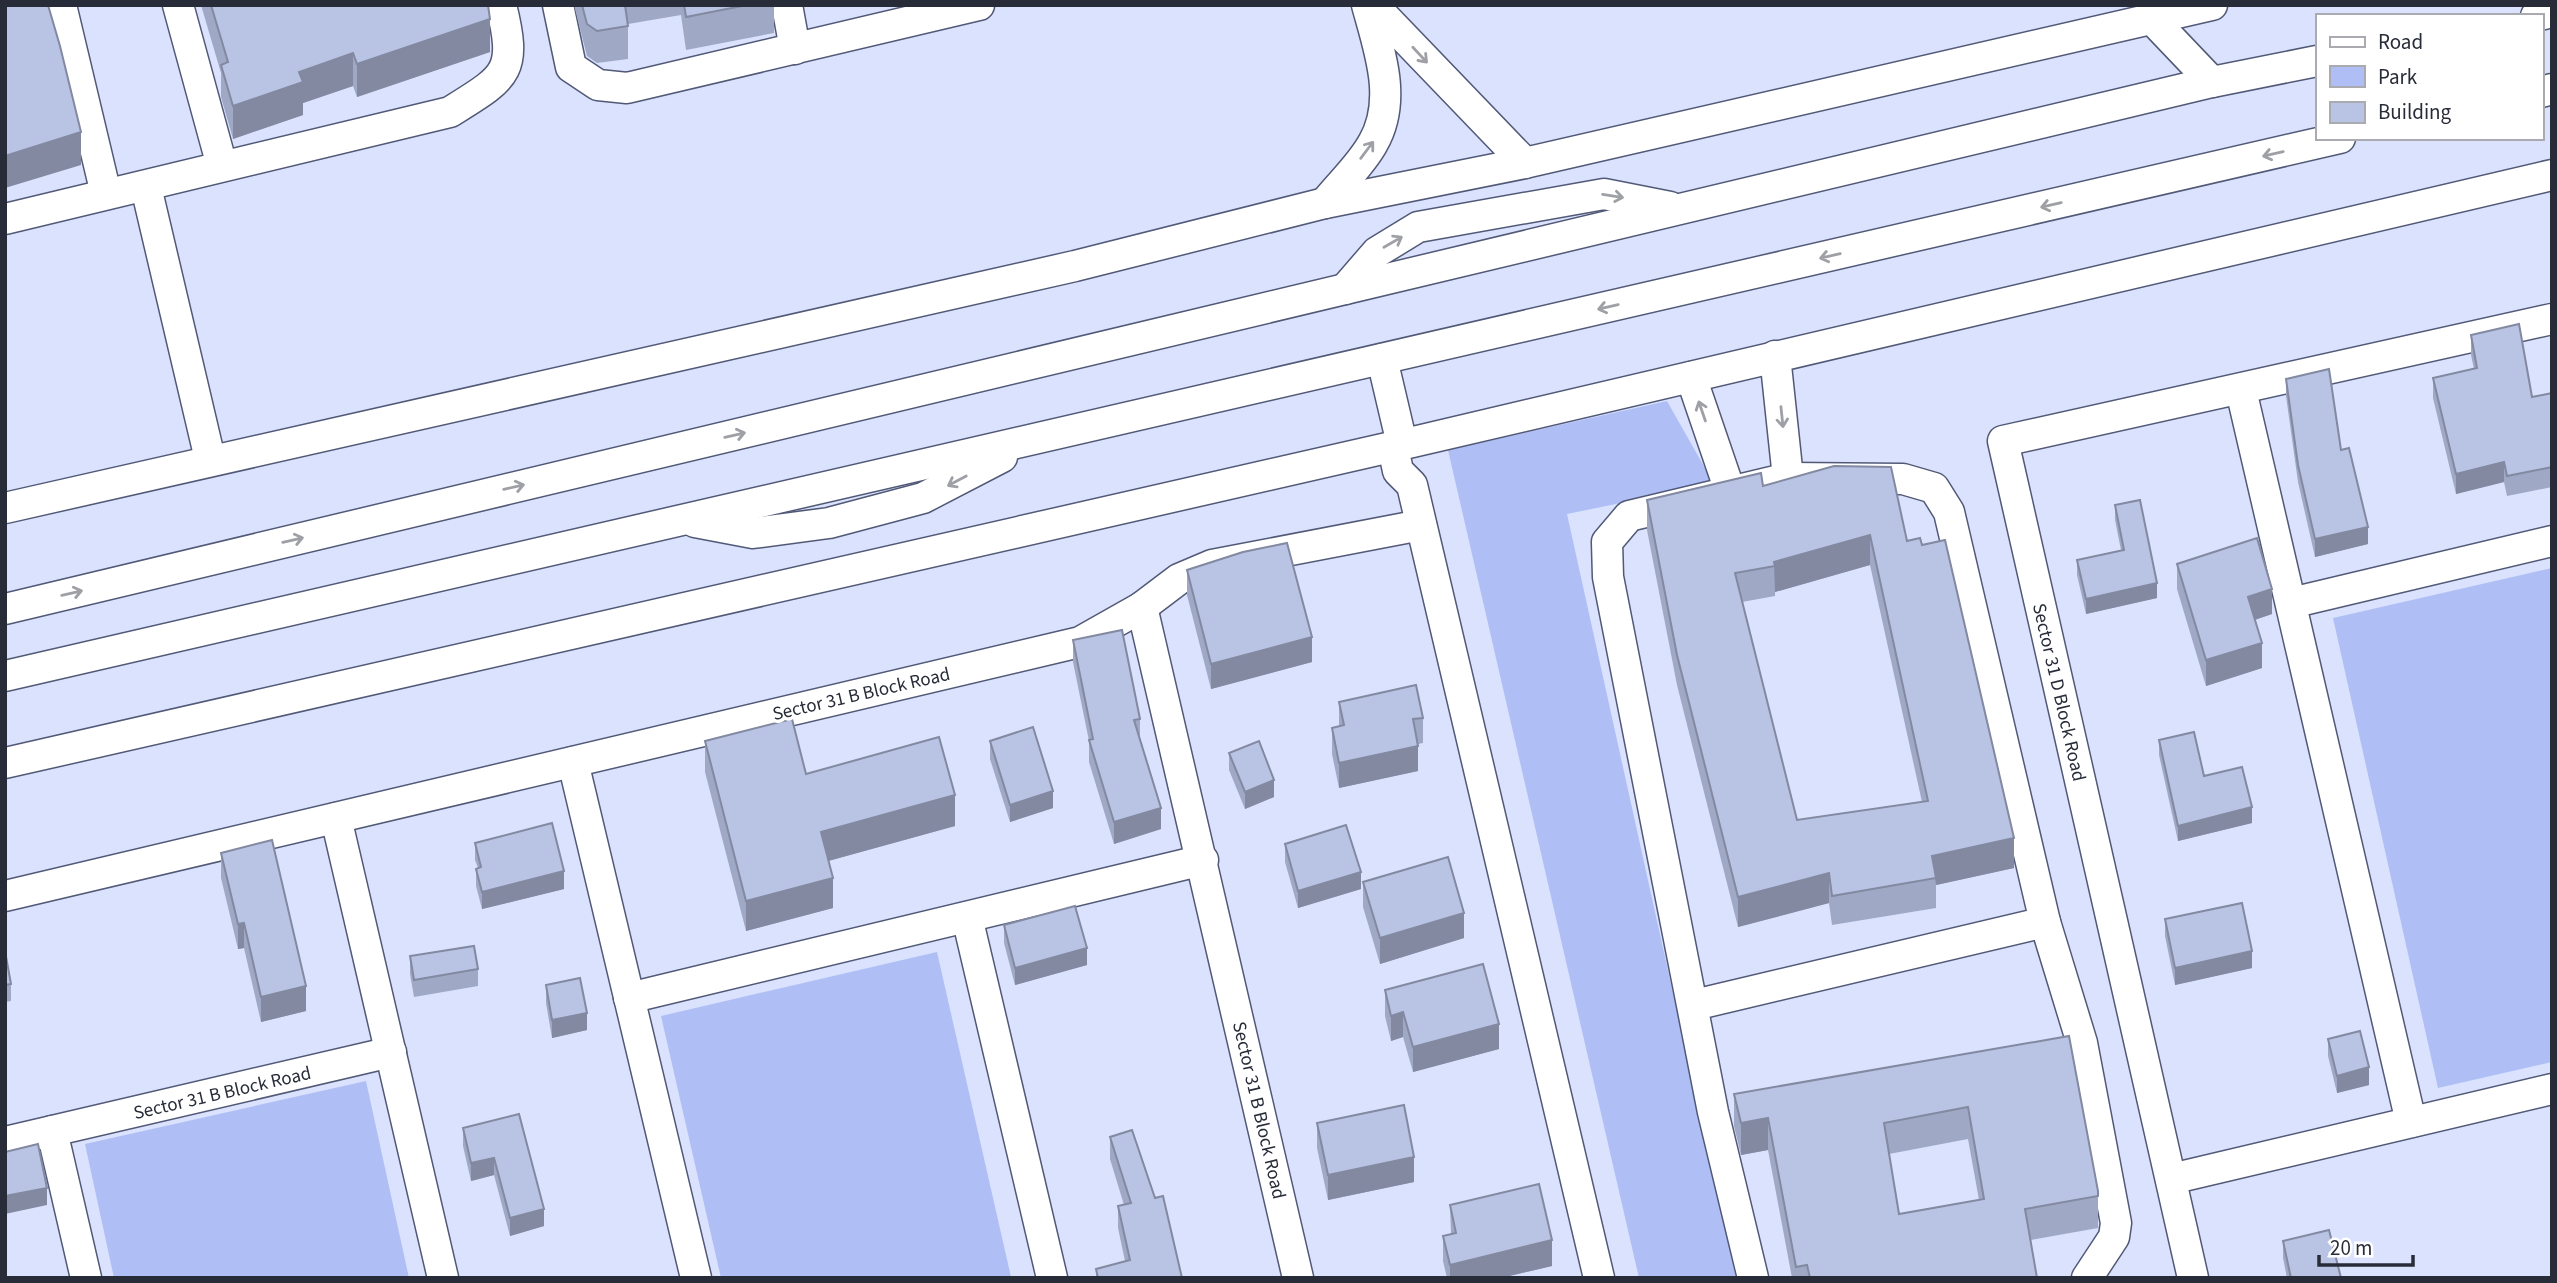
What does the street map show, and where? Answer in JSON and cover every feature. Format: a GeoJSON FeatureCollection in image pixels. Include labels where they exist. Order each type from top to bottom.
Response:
{"type":"FeatureCollection","features":[{"type":"Feature","properties":{"kind":"street"},"geometry":{"type":"LineString","coordinates":[[61,5],[106,194]]}},
{"type":"Feature","properties":{"kind":"street"},"geometry":{"type":"LineString","coordinates":[[178,5],[222,166]]}},
{"type":"Feature","properties":{"kind":"street"},"geometry":{"type":"LineString","coordinates":[[5,219],[450,112],[491,87],[508,65],[509,39],[501,5]]}},
{"type":"Feature","properties":{"kind":"street"},"geometry":{"type":"LineString","coordinates":[[558,5],[571,67],[598,85],[627,88],[794,49],[888,16],[979,5]]}},
{"type":"Feature","properties":{"kind":"street"},"geometry":{"type":"LineString","coordinates":[[786,5],[794,49]]}},
{"type":"Feature","properties":{"kind":"street"},"geometry":{"type":"LineString","coordinates":[[1325,203],[1374,143],[1386,103],[1383,63],[1367,5]]}},
{"type":"Feature","properties":{"kind":"street"},"geometry":{"type":"LineString","coordinates":[[1373,5],[1525,163]]}},
{"type":"Feature","properties":{"kind":"street"},"geometry":{"type":"LineString","coordinates":[[5,508],[210,459],[1075,266],[1325,203],[1525,163],[2212,5]]}},
{"type":"Feature","properties":{"kind":"street"},"geometry":{"type":"LineString","coordinates":[[2151,19],[2212,82]]}},
{"type":"Feature","properties":{"kind":"street"},"geometry":{"type":"LineString","coordinates":[[5,609],[2212,82],[2316,61]]}},
{"type":"Feature","properties":{"kind":"street"},"geometry":{"type":"LineString","coordinates":[[5,676],[2331,140]]}},
{"type":"Feature","properties":{"kind":"street"},"geometry":{"type":"LineString","coordinates":[[5,763],[1402,444],[2552,175]]}},
{"type":"Feature","properties":{"kind":"street"},"geometry":{"type":"LineString","coordinates":[[146,187],[210,459]]}},
{"type":"Feature","properties":{"kind":"street"},"geometry":{"type":"LineString","coordinates":[[1345,289],[1377,251],[1418,227],[1604,194],[1681,209]]}},
{"type":"Feature","properties":{"kind":"street","name":"Sector 31 D Block Road"},"geometry":{"type":"LineString","coordinates":[[2193,1278],[2003,442],[2552,319]]}},
{"type":"Feature","properties":{"kind":"street"},"geometry":{"type":"LineString","coordinates":[[1775,356],[1788,478]]}},
{"type":"Feature","properties":{"kind":"street"},"geometry":{"type":"LineString","coordinates":[[1382,359],[1402,444],[1398,471],[1412,485],[1599,1278]]}},
{"type":"Feature","properties":{"kind":"street"},"geometry":{"type":"LineString","coordinates":[[1691,377],[1730,491]]}},
{"type":"Feature","properties":{"kind":"street"},"geometry":{"type":"LineString","coordinates":[[2241,390],[2411,1122]]}},
{"type":"Feature","properties":{"kind":"street"},"geometry":{"type":"LineString","coordinates":[[1754,1278],[1727,1109],[1695,1005],[1608,577],[1607,542],[1629,516],[1788,478],[1903,479],[1934,488],[1949,512],[2045,922],[2068,1045],[2116,1223],[2114,1237],[2087,1278]]}},
{"type":"Feature","properties":{"kind":"street","name":"Sector 31 B Block Road"},"geometry":{"type":"LineString","coordinates":[[5,896],[1080,642],[1142,607],[1179,579],[1212,565],[1421,525]]}},
{"type":"Feature","properties":{"kind":"street"},"geometry":{"type":"LineString","coordinates":[[2291,603],[2552,541]]}},
{"type":"Feature","properties":{"kind":"street","name":"Sector 31 B Block Road"},"geometry":{"type":"LineString","coordinates":[[1142,607],[1203,860],[1298,1278]]}},
{"type":"Feature","properties":{"kind":"street"},"geometry":{"type":"LineString","coordinates":[[573,762],[696,1278]]}},
{"type":"Feature","properties":{"kind":"street"},"geometry":{"type":"LineString","coordinates":[[336,818],[443,1278]]}},
{"type":"Feature","properties":{"kind":"street"},"geometry":{"type":"LineString","coordinates":[[629,998],[1203,860]]}},
{"type":"Feature","properties":{"kind":"street"},"geometry":{"type":"LineString","coordinates":[[967,917],[1052,1278]]}},
{"type":"Feature","properties":{"kind":"street"},"geometry":{"type":"LineString","coordinates":[[1695,1005],[2045,922]]}},
{"type":"Feature","properties":{"kind":"street","name":"Sector 31 B Block Road"},"geometry":{"type":"LineString","coordinates":[[5,1142],[391,1052]]}},
{"type":"Feature","properties":{"kind":"street"},"geometry":{"type":"LineString","coordinates":[[2171,1179],[2552,1089]]}},
{"type":"Feature","properties":{"kind":"street"},"geometry":{"type":"LineString","coordinates":[[52,1131],[86,1278]]}},
{"type":"Feature","properties":{"kind":"green space"},"geometry":{"type":"Polygon","coordinates":[[[1667,401],[1714,484],[1567,514],[1736,1278],[1639,1278],[1448,450],[1667,401]]]}},
{"type":"Feature","properties":{"kind":"green space"},"geometry":{"type":"Polygon","coordinates":[[[2552,568],[2552,1062],[2438,1088],[2333,618],[2552,568]]]}},
{"type":"Feature","properties":{"kind":"green space"},"geometry":{"type":"Polygon","coordinates":[[[937,952],[1011,1277],[721,1278],[661,1016],[937,952]]]}},
{"type":"Feature","properties":{"kind":"green space"},"geometry":{"type":"Polygon","coordinates":[[[366,1081],[409,1278],[114,1278],[85,1144],[366,1081]]]}},
{"type":"Feature","properties":{"kind":"building"},"geometry":{"type":"Polygon","coordinates":[[[5,5],[48,5],[81,132],[5,156],[5,5]]]}},
{"type":"Feature","properties":{"kind":"building"},"geometry":{"type":"Polygon","coordinates":[[[211,5],[488,5],[490,19],[357,64],[353,53],[299,72],[303,82],[233,106],[221,65],[228,62],[211,5]]]}},
{"type":"Feature","properties":{"kind":"building"},"geometry":{"type":"Polygon","coordinates":[[[582,5],[625,5],[628,26],[597,31],[587,24],[582,5]]]}},
{"type":"Feature","properties":{"kind":"building"},"geometry":{"type":"Polygon","coordinates":[[[684,5],[747,5],[686,17],[684,5]]]}},
{"type":"Feature","properties":{"kind":"building"},"geometry":{"type":"Polygon","coordinates":[[[2519,324],[2532,397],[2552,393],[2552,467],[2507,476],[2504,462],[2456,474],[2433,378],[2477,368],[2471,335],[2519,324]]]}},
{"type":"Feature","properties":{"kind":"building"},"geometry":{"type":"Polygon","coordinates":[[[2329,369],[2341,450],[2349,448],[2368,527],[2315,539],[2298,465],[2286,379],[2329,369]]]}},
{"type":"Feature","properties":{"kind":"building"},"geometry":{"type":"Polygon","coordinates":[[[1834,466],[1891,467],[1907,541],[1920,538],[1922,545],[1945,540],[2014,838],[1932,856],[1936,878],[1832,896],[1829,873],[1738,897],[1677,655],[1647,500],[1761,473],[1763,486],[1834,466]],[[1870,535],[1774,562],[1775,566],[1735,573],[1797,820],[1928,801],[1870,535]]]}},
{"type":"Feature","properties":{"kind":"building"},"geometry":{"type":"Polygon","coordinates":[[[2140,500],[2157,583],[2086,599],[2077,560],[2124,550],[2115,505],[2140,500]]]}},
{"type":"Feature","properties":{"kind":"building"},"geometry":{"type":"Polygon","coordinates":[[[2257,538],[2272,589],[2248,597],[2262,643],[2206,660],[2177,564],[2257,538]]]}},
{"type":"Feature","properties":{"kind":"building"},"geometry":{"type":"Polygon","coordinates":[[[1287,543],[1312,637],[1211,664],[1187,570],[1243,552],[1287,543]]]}},
{"type":"Feature","properties":{"kind":"building"},"geometry":{"type":"Polygon","coordinates":[[[1122,630],[1140,719],[1134,720],[1161,808],[1114,822],[1089,740],[1093,739],[1073,640],[1122,630]]]}},
{"type":"Feature","properties":{"kind":"building"},"geometry":{"type":"Polygon","coordinates":[[[1416,685],[1423,718],[1413,719],[1418,746],[1339,763],[1332,728],[1344,725],[1339,702],[1416,685]]]}},
{"type":"Feature","properties":{"kind":"building"},"geometry":{"type":"Polygon","coordinates":[[[792,719],[806,774],[939,737],[955,795],[821,832],[833,878],[746,901],[705,741],[792,719]]]}},
{"type":"Feature","properties":{"kind":"building"},"geometry":{"type":"Polygon","coordinates":[[[1033,727],[1053,791],[1010,805],[990,741],[1033,727]]]}},
{"type":"Feature","properties":{"kind":"building"},"geometry":{"type":"Polygon","coordinates":[[[2194,732],[2204,776],[2242,767],[2252,807],[2178,826],[2159,740],[2194,732]]]}},
{"type":"Feature","properties":{"kind":"building"},"geometry":{"type":"Polygon","coordinates":[[[1259,741],[1274,780],[1245,792],[1229,753],[1259,741]]]}},
{"type":"Feature","properties":{"kind":"building"},"geometry":{"type":"Polygon","coordinates":[[[552,823],[564,871],[482,892],[476,869],[481,867],[475,843],[552,823]]]}},
{"type":"Feature","properties":{"kind":"building"},"geometry":{"type":"Polygon","coordinates":[[[1346,825],[1361,872],[1298,891],[1285,844],[1346,825]]]}},
{"type":"Feature","properties":{"kind":"building"},"geometry":{"type":"Polygon","coordinates":[[[272,840],[306,986],[261,997],[244,923],[238,924],[221,853],[272,840]]]}},
{"type":"Feature","properties":{"kind":"building"},"geometry":{"type":"Polygon","coordinates":[[[1448,857],[1464,913],[1380,938],[1363,882],[1448,857]]]}},
{"type":"Feature","properties":{"kind":"building"},"geometry":{"type":"Polygon","coordinates":[[[2242,903],[2252,951],[2175,968],[2165,919],[2242,903]]]}},
{"type":"Feature","properties":{"kind":"building"},"geometry":{"type":"Polygon","coordinates":[[[1075,906],[1087,948],[1015,968],[1004,925],[1075,906]]]}},
{"type":"Feature","properties":{"kind":"building"},"geometry":{"type":"Polygon","coordinates":[[[474,946],[478,969],[414,980],[410,956],[474,946]]]}},
{"type":"Feature","properties":{"kind":"building"},"geometry":{"type":"Polygon","coordinates":[[[5,951],[11,984],[5,985],[5,951]]]}},
{"type":"Feature","properties":{"kind":"building"},"geometry":{"type":"Polygon","coordinates":[[[1483,964],[1499,1024],[1413,1047],[1403,1012],[1391,1016],[1385,990],[1483,964]]]}},
{"type":"Feature","properties":{"kind":"building"},"geometry":{"type":"Polygon","coordinates":[[[580,978],[587,1013],[552,1020],[546,985],[580,978]]]}},
{"type":"Feature","properties":{"kind":"building"},"geometry":{"type":"Polygon","coordinates":[[[2360,1031],[2369,1067],[2337,1076],[2328,1039],[2360,1031]]]}},
{"type":"Feature","properties":{"kind":"building"},"geometry":{"type":"Polygon","coordinates":[[[2069,1036],[2098,1196],[2025,1209],[2037,1278],[1810,1278],[1807,1265],[1796,1267],[1768,1118],[1741,1123],[1734,1094],[2069,1036]],[[1968,1107],[1884,1123],[1899,1214],[1984,1199],[1968,1107]]]}},
{"type":"Feature","properties":{"kind":"building"},"geometry":{"type":"Polygon","coordinates":[[[1404,1105],[1414,1157],[1328,1175],[1317,1123],[1404,1105]]]}},
{"type":"Feature","properties":{"kind":"building"},"geometry":{"type":"Polygon","coordinates":[[[519,1114],[544,1209],[510,1218],[494,1158],[471,1163],[463,1128],[519,1114]]]}},
{"type":"Feature","properties":{"kind":"building"},"geometry":{"type":"Polygon","coordinates":[[[1132,1130],[1155,1198],[1163,1196],[1182,1278],[1098,1278],[1096,1269],[1130,1260],[1118,1206],[1131,1203],[1110,1137],[1132,1130]]]}},
{"type":"Feature","properties":{"kind":"building"},"geometry":{"type":"Polygon","coordinates":[[[38,1144],[47,1188],[5,1196],[5,1152],[38,1144]]]}},
{"type":"Feature","properties":{"kind":"building"},"geometry":{"type":"Polygon","coordinates":[[[1539,1184],[1552,1240],[1450,1265],[1443,1236],[1456,1233],[1450,1205],[1539,1184]]]}},
{"type":"Feature","properties":{"kind":"building"},"geometry":{"type":"Polygon","coordinates":[[[2329,1230],[2341,1278],[2291,1278],[2283,1241],[2329,1230]]]}}]}
